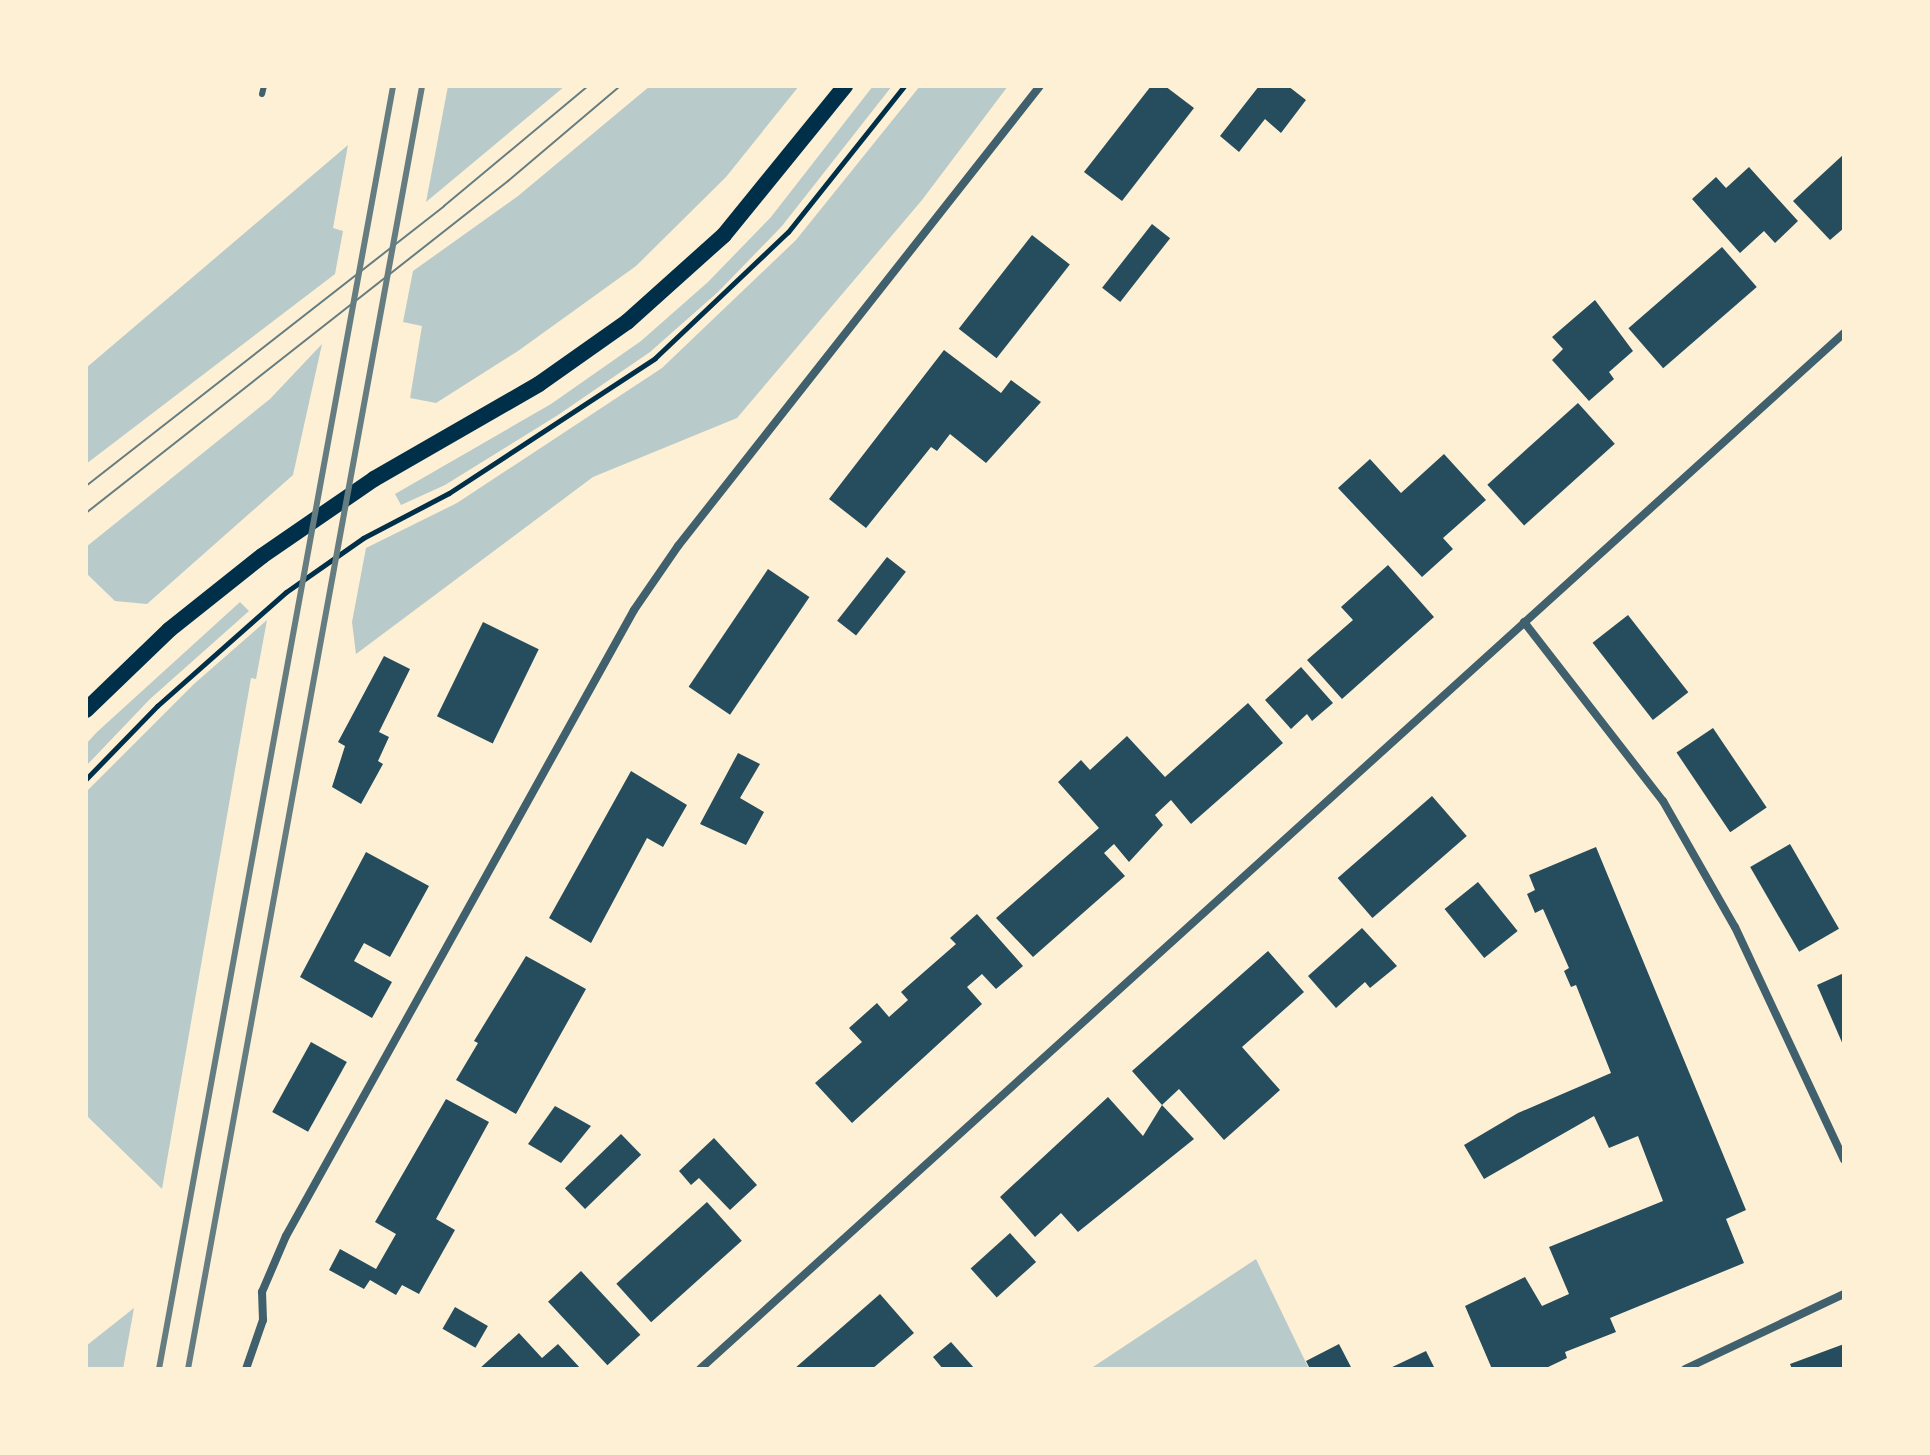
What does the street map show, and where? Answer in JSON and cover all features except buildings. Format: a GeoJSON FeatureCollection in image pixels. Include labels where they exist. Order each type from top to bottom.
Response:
{"type":"FeatureCollection","features":[{"type":"Feature","properties":{"kind":"main road"},"geometry":{"type":"LineString","coordinates":[[86,710],[169,630],[262,556],[374,479],[539,384],[627,322],[724,235],[845,86]]}},
{"type":"Feature","properties":{"kind":"street"},"geometry":{"type":"LineString","coordinates":[[246,1369],[263,1320],[262,1292],[293,1222],[634,610],[678,546],[1040,86]]}},
{"type":"Feature","properties":{"kind":"street"},"geometry":{"type":"LineString","coordinates":[[700,1369],[1844,333]]}},
{"type":"Feature","properties":{"kind":"street"},"geometry":{"type":"LineString","coordinates":[[1524,622],[1663,801],[1735,927],[1844,1160]]}},
{"type":"Feature","properties":{"kind":"street"},"geometry":{"type":"LineString","coordinates":[[1685,1369],[1844,1294]]}},
{"type":"Feature","properties":{"kind":"shaded area"},"geometry":{"type":"Polygon","coordinates":[[[448,86],[565,86],[426,202],[448,86]]]}},
{"type":"Feature","properties":{"kind":"shaded area"},"geometry":{"type":"Polygon","coordinates":[[[650,86],[799,86],[726,177],[636,266],[518,351],[436,403],[410,398],[422,326],[403,322],[413,271],[518,196],[650,86]]]}},
{"type":"Feature","properties":{"kind":"shaded area"},"geometry":{"type":"Polygon","coordinates":[[[873,86],[892,86],[782,226],[718,292],[650,352],[558,415],[445,485],[401,505],[395,494],[551,404],[641,341],[708,282],[771,217],[873,86]]]}},
{"type":"Feature","properties":{"kind":"shaded area"},"geometry":{"type":"Polygon","coordinates":[[[920,86],[1008,86],[922,200],[737,418],[593,477],[356,654],[352,622],[366,548],[457,503],[662,368],[796,240],[920,86]]]}},
{"type":"Feature","properties":{"kind":"shaded area"},"geometry":{"type":"Polygon","coordinates":[[[348,145],[333,228],[343,231],[335,274],[86,464],[86,368],[348,145]]]}},
{"type":"Feature","properties":{"kind":"shaded area"},"geometry":{"type":"Polygon","coordinates":[[[322,344],[293,475],[147,604],[115,601],[86,573],[86,547],[270,399],[322,344]]]}},
{"type":"Feature","properties":{"kind":"shaded area"},"geometry":{"type":"Polygon","coordinates":[[[240,602],[249,611],[150,699],[86,766],[86,744],[97,732],[240,602]]]}},
{"type":"Feature","properties":{"kind":"shaded area"},"geometry":{"type":"Polygon","coordinates":[[[267,620],[256,679],[251,678],[162,1189],[86,1115],[86,792],[194,684],[267,620]]]}},
{"type":"Feature","properties":{"kind":"shaded area"},"geometry":{"type":"Polygon","coordinates":[[[1256,1259],[1309,1369],[1090,1369],[1256,1259]]]}},
{"type":"Feature","properties":{"kind":"shaded area"},"geometry":{"type":"Polygon","coordinates":[[[134,1308],[123,1369],[86,1369],[86,1346],[134,1308]]]}},
{"type":"Feature","properties":{"kind":"tram line"},"geometry":{"type":"LineString","coordinates":[[86,486],[444,206],[588,86]]}},
{"type":"Feature","properties":{"kind":"tram line"},"geometry":{"type":"LineString","coordinates":[[86,513],[508,181],[620,86]]}},
{"type":"Feature","properties":{"kind":"railway"},"geometry":{"type":"LineString","coordinates":[[159,1369],[393,86]]}},
{"type":"Feature","properties":{"kind":"railway"},"geometry":{"type":"LineString","coordinates":[[188,1369],[422,86]]}}]}
